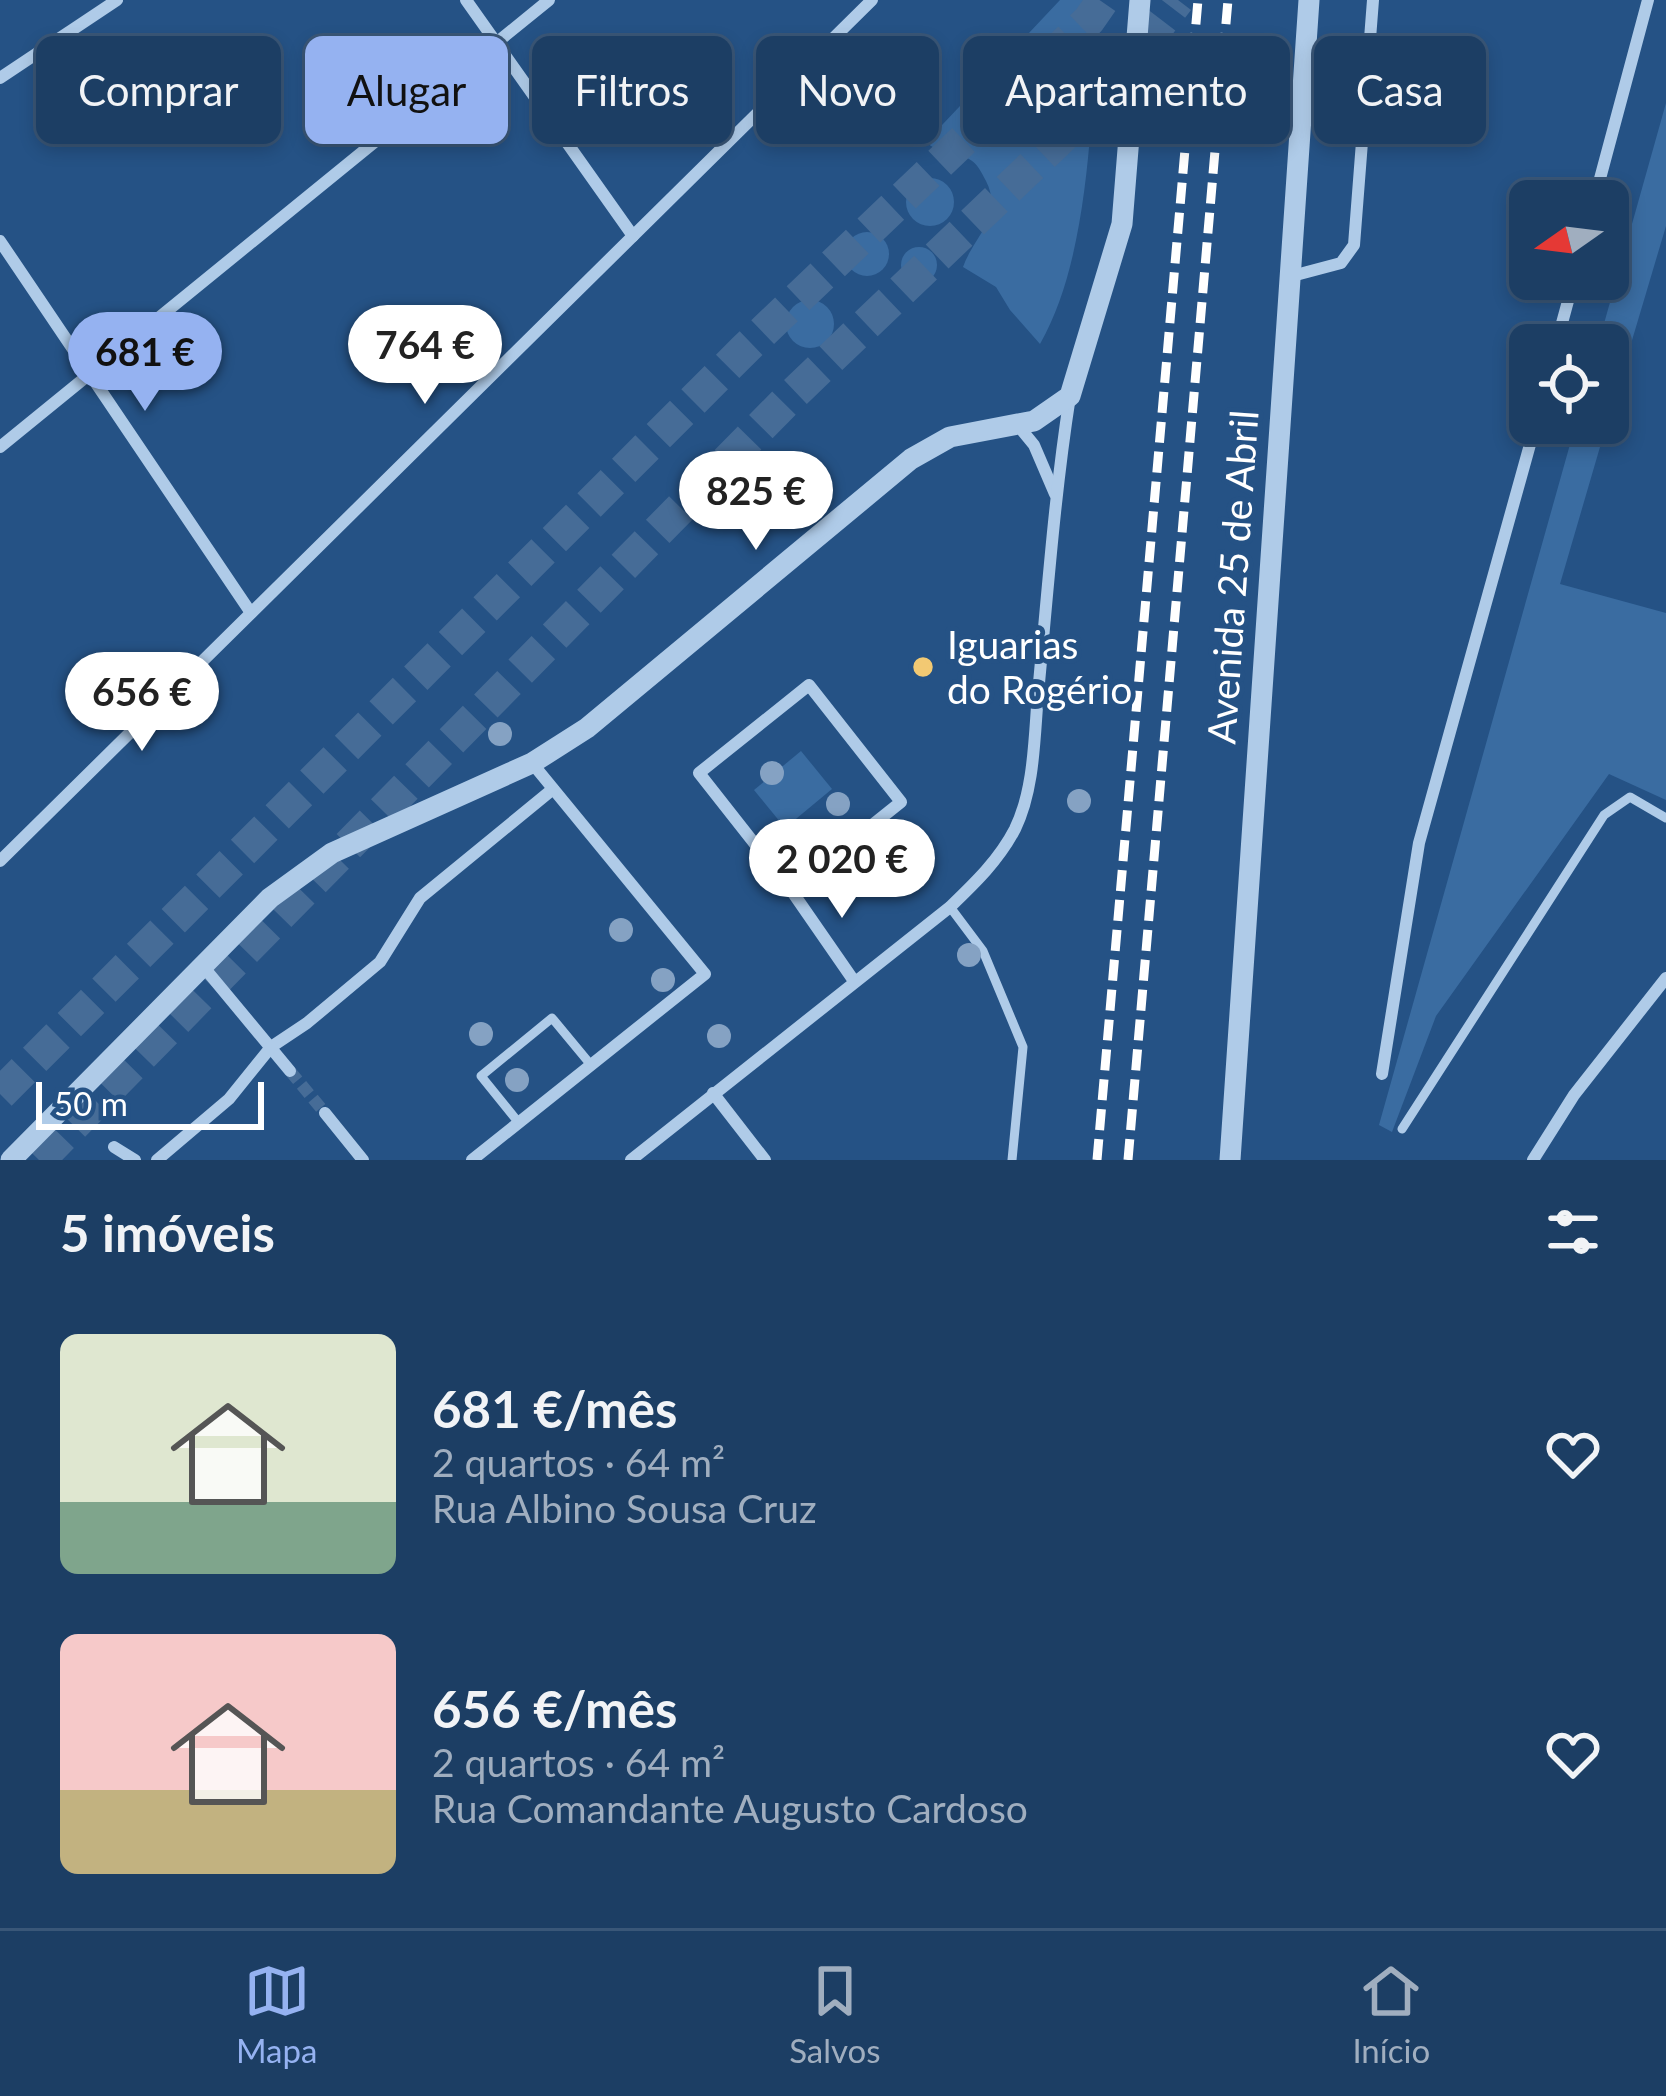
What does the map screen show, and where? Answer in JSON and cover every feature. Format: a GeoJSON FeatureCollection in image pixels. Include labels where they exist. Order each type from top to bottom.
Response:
{"type":"FeatureCollection","features":[{"type":"Feature","properties":{"kind":"street"},"geometry":{"type":"LineString","coordinates":[[0,78],[117,0]]}},
{"type":"Feature","properties":{"kind":"street"},"geometry":{"type":"LineString","coordinates":[[466,0],[490,36]]}},
{"type":"Feature","properties":{"kind":"street"},"geometry":{"type":"LineString","coordinates":[[505,36],[549,0]]}},
{"type":"Feature","properties":{"kind":"street"},"geometry":{"type":"LineString","coordinates":[[0,861],[872,0]]}},
{"type":"Feature","properties":{"kind":"street"},"geometry":{"type":"LineString","coordinates":[[631,1160],[950,907],[999,856],[1025,804],[1055,495],[1070,396],[1122,224],[1140,0]]}},
{"type":"Feature","properties":{"kind":"street","name":"Avenida 25 de Abril"},"geometry":{"type":"LineString","coordinates":[[1230,1160],[1309,0]]}},
{"type":"Feature","properties":{"kind":"street"},"geometry":{"type":"LineString","coordinates":[[1292,276],[1341,263],[1354,245],[1373,0]]}},
{"type":"Feature","properties":{"kind":"street"},"geometry":{"type":"LineString","coordinates":[[1600,180],[1648,0]]}},
{"type":"Feature","properties":{"kind":"street"},"geometry":{"type":"LineString","coordinates":[[508,62],[633,236]]}},
{"type":"Feature","properties":{"kind":"street"},"geometry":{"type":"LineString","coordinates":[[0,447],[372,144]]}},
{"type":"Feature","properties":{"kind":"street"},"geometry":{"type":"LineString","coordinates":[[0,241],[250,613]]}},
{"type":"Feature","properties":{"kind":"street"},"geometry":{"type":"LineString","coordinates":[[11,1160],[270,898],[332,853],[532,763],[587,728],[911,459],[950,437],[1034,422],[1070,396]]}},
{"type":"Feature","properties":{"kind":"street"},"geometry":{"type":"LineString","coordinates":[[1015,422],[1034,445],[1055,495]]}},
{"type":"Feature","properties":{"kind":"street"},"geometry":{"type":"LineString","coordinates":[[1382,1075],[1419,844],[1529,444]]}},
{"type":"Feature","properties":{"kind":"street"},"geometry":{"type":"LineString","coordinates":[[790,890],[901,802],[809,685],[699,773],[854,981]]}},
{"type":"Feature","properties":{"kind":"street"},"geometry":{"type":"LineString","coordinates":[[472,1160],[705,974],[532,763]]}},
{"type":"Feature","properties":{"kind":"street"},"geometry":{"type":"LineString","coordinates":[[157,1160],[229,1099],[271,1047],[380,962],[420,898],[553,789]]}},
{"type":"Feature","properties":{"kind":"street"},"geometry":{"type":"LineString","coordinates":[[202,965],[290,1071]]}},
{"type":"Feature","properties":{"kind":"street"},"geometry":{"type":"LineString","coordinates":[[1533,1160],[1574,1095],[1666,978]]}},
{"type":"Feature","properties":{"kind":"street"},"geometry":{"type":"LineString","coordinates":[[713,1093],[765,1160]]}},
{"type":"Feature","properties":{"kind":"street"},"geometry":{"type":"LineString","coordinates":[[325,1113],[363,1160]]}},
{"type":"Feature","properties":{"kind":"street"},"geometry":{"type":"LineString","coordinates":[[114,1147],[135,1160]]}},
{"type":"Feature","properties":{"kind":"lane"},"geometry":{"type":"LineString","coordinates":[[1402,1130],[1604,815],[1630,796],[1666,818]]}},
{"type":"Feature","properties":{"kind":"lane"},"geometry":{"type":"LineString","coordinates":[[950,907],[983,950],[1024,1047],[1012,1160]]}},
{"type":"Feature","properties":{"kind":"lane"},"geometry":{"type":"LineString","coordinates":[[519,1123],[481,1076],[551,1018],[590,1065]]}},
{"type":"Feature","properties":{"kind":"shaded area"},"geometry":{"type":"Polygon","coordinates":[[[1060,0],[1099,0],[1097,36],[1026,36],[1060,0]]]}},
{"type":"Feature","properties":{"kind":"shaded area"},"geometry":{"type":"Polygon","coordinates":[[[963,103],[963,144],[1090,144],[1070,266],[1040,344],[996,287],[963,267],[990,216],[991,194],[975,163],[929,144],[939,144],[939,128],[963,103]]]}},
{"type":"Feature","properties":{"kind":"shaded area"},"geometry":{"type":"Polygon","coordinates":[[[1666,103],[1666,226],[1629,350],[1629,324],[1604,324],[1611,300],[1629,300],[1629,235],[1666,103]]]}},
{"type":"Feature","properties":{"kind":"shaded area"},"geometry":{"type":"Polygon","coordinates":[[[930,178],[947,185],[954,202],[947,219],[930,226],[913,219],[906,202],[913,185],[930,178]]]}},
{"type":"Feature","properties":{"kind":"shaded area"},"geometry":{"type":"Polygon","coordinates":[[[867,232],[882,239],[889,254],[882,269],[867,276],[852,269],[845,254],[852,239],[867,232]]]}},
{"type":"Feature","properties":{"kind":"shaded area"},"geometry":{"type":"Polygon","coordinates":[[[919,247],[932,252],[937,265],[932,278],[919,283],[906,278],[901,265],[906,252],[919,247]]]}},
{"type":"Feature","properties":{"kind":"shaded area"},"geometry":{"type":"Polygon","coordinates":[[[810,300],[827,307],[834,324],[827,341],[810,348],[793,341],[786,324],[793,307],[810,300]]]}},
{"type":"Feature","properties":{"kind":"shaded area"},"geometry":{"type":"Polygon","coordinates":[[[1570,444],[1601,444],[1560,584],[1666,613],[1666,800],[1609,774],[1436,1016],[1392,1132],[1379,1125],[1570,444]]]}},
{"type":"Feature","properties":{"kind":"shaded area"},"geometry":{"type":"Polygon","coordinates":[[[801,751],[832,789],[785,828],[754,790],[801,751]]]}},
{"type":"Feature","properties":{"kind":"tunnel"},"geometry":{"type":"LineString","coordinates":[[0,1094],[745,349],[1089,20],[1103,0]]}},
{"type":"Feature","properties":{"kind":"tunnel"},"geometry":{"type":"LineString","coordinates":[[39,1160],[787,400],[1102,99],[1178,0]]}},
{"type":"Feature","properties":{"kind":"tunnel"},"geometry":{"type":"LineString","coordinates":[[290,1071],[325,1113]]}},
{"type":"Feature","properties":{"kind":"railway"},"geometry":{"type":"LineString","coordinates":[[1097,1160],[1198,0]]}},
{"type":"Feature","properties":{"kind":"railway"},"geometry":{"type":"LineString","coordinates":[[1128,1160],[1228,0]]}},
{"type":"Feature","properties":{"kind":"place","name":"Iguarias do Rogério"},"geometry":{"type":"Point","coordinates":[923,667]}}]}
